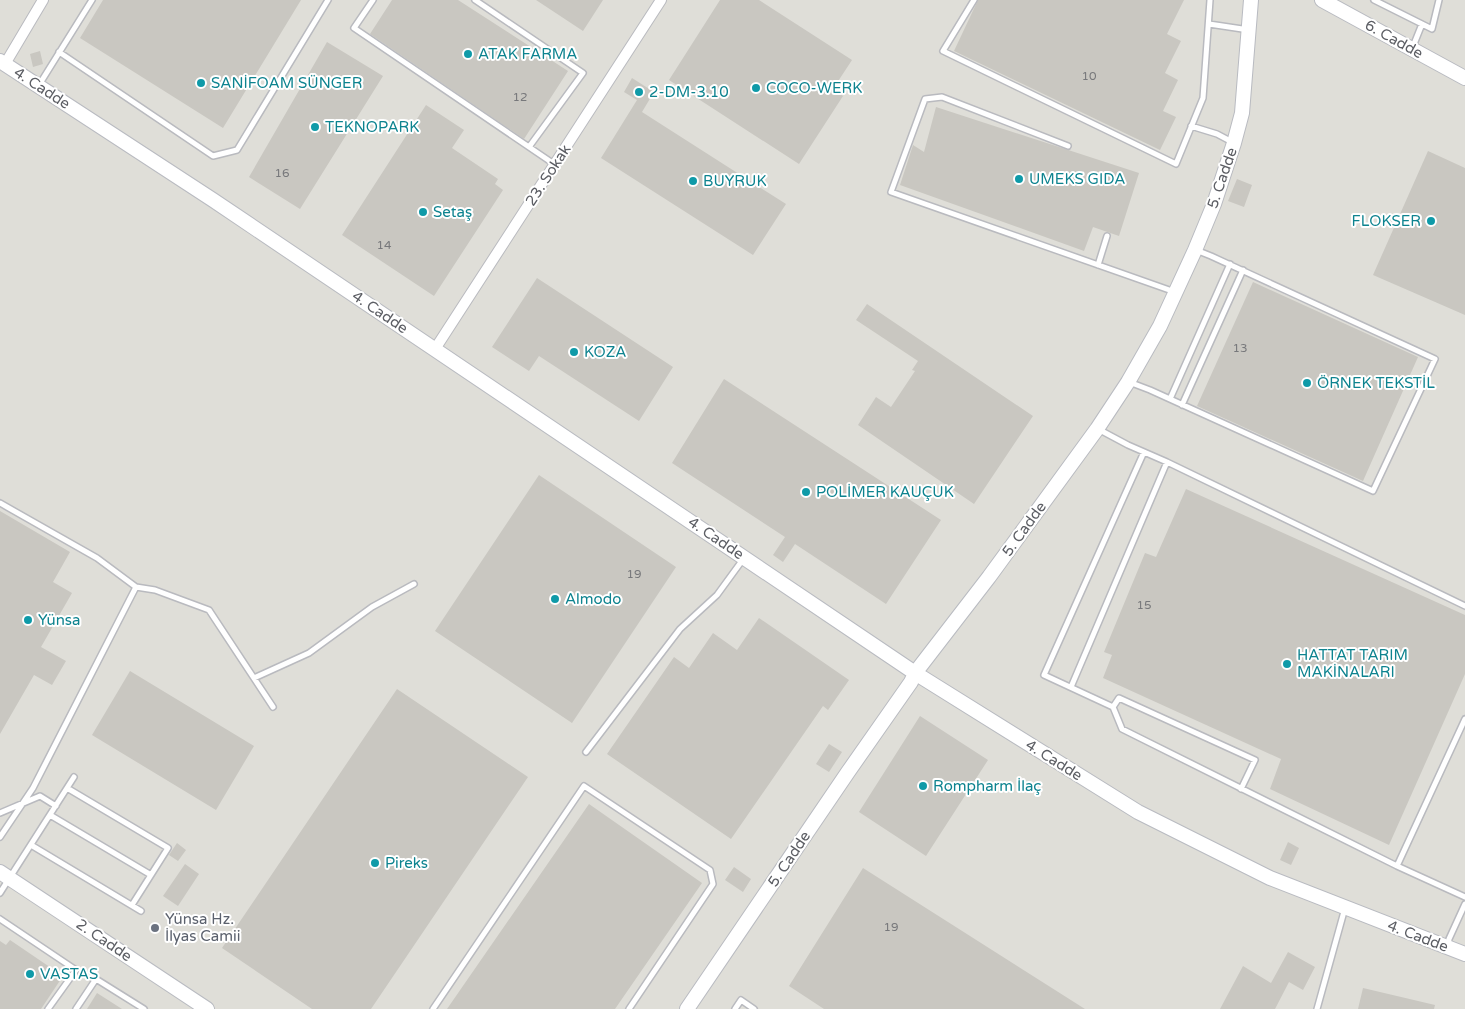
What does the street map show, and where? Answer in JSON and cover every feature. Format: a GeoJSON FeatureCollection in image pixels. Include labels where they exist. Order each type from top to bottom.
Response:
{"type":"FeatureCollection","features":[{"type":"Feature","properties":{"kind":"street"},"geometry":{"type":"LineString","coordinates":[[2,62],[43,0]]}},
{"type":"Feature","properties":{"kind":"street","name":"23. Sokak"},"geometry":{"type":"LineString","coordinates":[[435,349],[661,0]]}},
{"type":"Feature","properties":{"kind":"street"},"geometry":{"type":"LineString","coordinates":[[1249,3],[1262,0]]}},
{"type":"Feature","properties":{"kind":"street","name":"6. Cadde"},"geometry":{"type":"LineString","coordinates":[[1322,0],[1465,78]]}},
{"type":"Feature","properties":{"kind":"street","name":"5. Cadde"},"geometry":{"type":"LineString","coordinates":[[687,1009],[911,682],[915,673],[989,577],[1097,429],[1128,382],[1160,326],[1214,204],[1234,143],[1242,113],[1249,30],[1249,3]]}},
{"type":"Feature","properties":{"kind":"street","name":"4. Cadde"},"geometry":{"type":"LineString","coordinates":[[2,62],[213,200],[915,673],[1138,812],[1270,878],[1465,954]]}},
{"type":"Feature","properties":{"kind":"street","name":"2. Cadde"},"geometry":{"type":"LineString","coordinates":[[5,875],[207,1009]]}},
{"type":"Feature","properties":{"kind":"lane"},"geometry":{"type":"LineString","coordinates":[[38,86],[92,0]]}},
{"type":"Feature","properties":{"kind":"lane"},"geometry":{"type":"LineString","coordinates":[[59,52],[212,156],[237,150],[328,0]]}},
{"type":"Feature","properties":{"kind":"lane"},"geometry":{"type":"LineString","coordinates":[[373,0],[354,28],[555,164]]}},
{"type":"Feature","properties":{"kind":"lane"},"geometry":{"type":"LineString","coordinates":[[475,0],[583,73],[529,146]]}},
{"type":"Feature","properties":{"kind":"lane"},"geometry":{"type":"LineString","coordinates":[[974,0],[943,51],[1176,164],[1203,98],[1210,0]]}},
{"type":"Feature","properties":{"kind":"lane"},"geometry":{"type":"LineString","coordinates":[[1374,0],[1432,29],[1439,0]]}},
{"type":"Feature","properties":{"kind":"lane"},"geometry":{"type":"LineString","coordinates":[[1208,24],[1249,30]]}},
{"type":"Feature","properties":{"kind":"lane"},"geometry":{"type":"LineString","coordinates":[[1412,50],[1422,24]]}},
{"type":"Feature","properties":{"kind":"lane"},"geometry":{"type":"LineString","coordinates":[[1068,146],[942,97],[925,99],[891,192],[1176,292]]}},
{"type":"Feature","properties":{"kind":"lane"},"geometry":{"type":"LineString","coordinates":[[1191,126],[1217,134],[1234,143]]}},
{"type":"Feature","properties":{"kind":"lane"},"geometry":{"type":"LineString","coordinates":[[1098,265],[1107,236]]}},
{"type":"Feature","properties":{"kind":"lane"},"geometry":{"type":"LineString","coordinates":[[1128,382],[1170,399],[1373,491],[1436,359],[1230,264],[1195,250]]}},
{"type":"Feature","properties":{"kind":"lane"},"geometry":{"type":"LineString","coordinates":[[1170,399],[1230,264]]}},
{"type":"Feature","properties":{"kind":"lane"},"geometry":{"type":"LineString","coordinates":[[1182,405],[1243,270]]}},
{"type":"Feature","properties":{"kind":"lane"},"geometry":{"type":"LineString","coordinates":[[1097,429],[1465,606]]}},
{"type":"Feature","properties":{"kind":"lane"},"geometry":{"type":"LineString","coordinates":[[1144,452],[1044,674],[1113,707],[1122,729],[1397,866],[1465,897]]}},
{"type":"Feature","properties":{"kind":"lane"},"geometry":{"type":"LineString","coordinates":[[1071,687],[1167,462]]}},
{"type":"Feature","properties":{"kind":"lane"},"geometry":{"type":"LineString","coordinates":[[0,502],[97,558],[136,587],[155,590],[209,610],[273,707]]}},
{"type":"Feature","properties":{"kind":"lane"},"geometry":{"type":"LineString","coordinates":[[586,752],[680,628],[717,594],[744,558]]}},
{"type":"Feature","properties":{"kind":"lane"},"geometry":{"type":"LineString","coordinates":[[254,678],[309,653],[372,607],[414,584]]}},
{"type":"Feature","properties":{"kind":"lane"},"geometry":{"type":"LineString","coordinates":[[0,837],[33,788],[136,587]]}},
{"type":"Feature","properties":{"kind":"lane"},"geometry":{"type":"LineString","coordinates":[[1113,707],[1119,698],[1255,760],[1241,789]]}},
{"type":"Feature","properties":{"kind":"lane"},"geometry":{"type":"LineString","coordinates":[[1397,866],[1465,719]]}},
{"type":"Feature","properties":{"kind":"lane"},"geometry":{"type":"LineString","coordinates":[[0,893],[5,875],[31,845],[74,777]]}},
{"type":"Feature","properties":{"kind":"lane"},"geometry":{"type":"LineString","coordinates":[[433,1009],[584,786],[710,870],[713,884],[629,1009]]}},
{"type":"Feature","properties":{"kind":"lane"},"geometry":{"type":"LineString","coordinates":[[67,788],[168,848],[132,905]]}},
{"type":"Feature","properties":{"kind":"lane"},"geometry":{"type":"LineString","coordinates":[[0,813],[40,796],[56,806]]}},
{"type":"Feature","properties":{"kind":"lane"},"geometry":{"type":"LineString","coordinates":[[50,815],[151,875]]}},
{"type":"Feature","properties":{"kind":"lane"},"geometry":{"type":"LineString","coordinates":[[31,845],[141,911]]}},
{"type":"Feature","properties":{"kind":"lane"},"geometry":{"type":"LineString","coordinates":[[1448,947],[1465,904]]}},
{"type":"Feature","properties":{"kind":"lane"},"geometry":{"type":"LineString","coordinates":[[1318,1009],[1345,907]]}},
{"type":"Feature","properties":{"kind":"lane"},"geometry":{"type":"LineString","coordinates":[[0,919],[76,970],[48,1009]]}},
{"type":"Feature","properties":{"kind":"lane"},"geometry":{"type":"LineString","coordinates":[[76,1009],[96,979],[144,1009]]}},
{"type":"Feature","properties":{"kind":"lane"},"geometry":{"type":"LineString","coordinates":[[734,1009],[740,1000],[754,1009]]}},
{"type":"Feature","properties":{"kind":"shaded area"},"geometry":{"type":"Polygon","coordinates":[[[0,0],[1465,0],[1465,1009],[0,1009],[0,0]]]}},
{"type":"Feature","properties":{"kind":"building","name":"SANİFOAM SÜNGER"},"geometry":{"type":"Polygon","coordinates":[[[103,0],[301,0],[223,128],[80,38],[103,0]]]}},
{"type":"Feature","properties":{"kind":"building","name":"ATAK FARMA"},"geometry":{"type":"Polygon","coordinates":[[[392,0],[458,0],[568,71],[524,139],[370,34],[392,0]]]}},
{"type":"Feature","properties":{"kind":"building"},"geometry":{"type":"Polygon","coordinates":[[[536,0],[603,0],[583,31],[536,0]]]}},
{"type":"Feature","properties":{"kind":"building","name":"COCO-WERK"},"geometry":{"type":"Polygon","coordinates":[[[720,0],[759,0],[852,60],[833,89],[843,96],[799,164],[669,80],[720,0]]]}},
{"type":"Feature","properties":{"kind":"building"},"geometry":{"type":"Polygon","coordinates":[[[978,0],[1184,0],[1167,34],[1181,41],[1165,73],[1178,80],[1163,111],[1176,117],[1160,150],[954,51],[978,0]]]}},
{"type":"Feature","properties":{"kind":"building","name":"TEKNOPARK"},"geometry":{"type":"Polygon","coordinates":[[[327,42],[383,76],[300,209],[249,177],[327,42]]]}},
{"type":"Feature","properties":{"kind":"building"},"geometry":{"type":"Polygon","coordinates":[[[40,51],[43,64],[33,67],[30,54],[40,51]]]}},
{"type":"Feature","properties":{"kind":"building","name":"BUYRUK"},"geometry":{"type":"Polygon","coordinates":[[[632,78],[654,92],[642,112],[786,204],[753,255],[601,158],[637,100],[624,92],[632,78]]]}},
{"type":"Feature","properties":{"kind":"building","name":"Setaş"},"geometry":{"type":"Polygon","coordinates":[[[426,105],[464,130],[452,148],[498,179],[495,184],[503,190],[434,296],[342,235],[426,105]]]}},
{"type":"Feature","properties":{"kind":"building","name":"UMEKS GIDA"},"geometry":{"type":"Polygon","coordinates":[[[936,107],[1139,173],[1119,236],[1093,227],[1084,251],[900,185],[913,145],[924,152],[936,107]]]}},
{"type":"Feature","properties":{"kind":"building","name":"FLOKSER"},"geometry":{"type":"Polygon","coordinates":[[[1428,151],[1465,168],[1465,315],[1373,275],[1428,151]]]}},
{"type":"Feature","properties":{"kind":"building"},"geometry":{"type":"Polygon","coordinates":[[[1237,179],[1252,185],[1244,207],[1228,201],[1237,179]]]}},
{"type":"Feature","properties":{"kind":"building","name":"KOZA"},"geometry":{"type":"Polygon","coordinates":[[[537,278],[673,367],[639,421],[539,356],[529,371],[492,347],[537,278]]]}},
{"type":"Feature","properties":{"kind":"building","name":"ÖRNEK TEKSTİL"},"geometry":{"type":"Polygon","coordinates":[[[1253,282],[1418,357],[1363,481],[1197,406],[1253,282]]]}},
{"type":"Feature","properties":{"kind":"building"},"geometry":{"type":"Polygon","coordinates":[[[867,304],[1033,416],[974,504],[858,425],[876,397],[891,407],[915,371],[912,370],[918,361],[856,320],[867,304]]]}},
{"type":"Feature","properties":{"kind":"building","name":"POLİMER KAUÇUK"},"geometry":{"type":"Polygon","coordinates":[[[724,379],[941,520],[886,604],[795,544],[783,562],[773,555],[785,537],[672,463],[724,379]]]}},
{"type":"Feature","properties":{"kind":"building","name":"Almodo"},"geometry":{"type":"Polygon","coordinates":[[[539,475],[676,567],[572,723],[435,631],[539,475]]]}},
{"type":"Feature","properties":{"kind":"building","name":"HATTAT TARIM MAKİNALARI"},"geometry":{"type":"Polygon","coordinates":[[[1186,489],[1465,615],[1465,674],[1389,845],[1270,789],[1281,759],[1103,678],[1112,655],[1104,652],[1145,553],[1156,557],[1186,489]]]}},
{"type":"Feature","properties":{"kind":"building","name":"Yünsa"},"geometry":{"type":"Polygon","coordinates":[[[0,511],[70,552],[53,582],[72,593],[41,647],[66,661],[52,685],[34,675],[0,734],[0,511]]]}},
{"type":"Feature","properties":{"kind":"building"},"geometry":{"type":"Polygon","coordinates":[[[759,618],[849,680],[828,710],[823,706],[731,839],[607,754],[674,657],[689,668],[713,633],[737,650],[759,618]]]}},
{"type":"Feature","properties":{"kind":"building"},"geometry":{"type":"Polygon","coordinates":[[[130,671],[254,746],[216,810],[92,735],[130,671]]]}},
{"type":"Feature","properties":{"kind":"building","name":"Pireks"},"geometry":{"type":"Polygon","coordinates":[[[397,689],[528,777],[371,1009],[312,1009],[222,948],[397,689]]]}},
{"type":"Feature","properties":{"kind":"building","name":"Rompharm İlaç"},"geometry":{"type":"Polygon","coordinates":[[[920,716],[988,760],[926,856],[859,812],[920,716]]]}},
{"type":"Feature","properties":{"kind":"building"},"geometry":{"type":"Polygon","coordinates":[[[829,744],[842,752],[829,772],[816,764],[829,744]]]}},
{"type":"Feature","properties":{"kind":"building"},"geometry":{"type":"Polygon","coordinates":[[[589,804],[702,883],[615,1009],[447,1009],[589,804]]]}},
{"type":"Feature","properties":{"kind":"building"},"geometry":{"type":"Polygon","coordinates":[[[1288,842],[1299,848],[1291,865],[1280,860],[1288,842]]]}},
{"type":"Feature","properties":{"kind":"building"},"geometry":{"type":"Polygon","coordinates":[[[177,843],[186,850],[178,861],[169,855],[177,843]]]}},
{"type":"Feature","properties":{"kind":"building"},"geometry":{"type":"Polygon","coordinates":[[[185,864],[199,874],[178,906],[163,896],[185,864]]]}},
{"type":"Feature","properties":{"kind":"building"},"geometry":{"type":"Polygon","coordinates":[[[734,867],[751,879],[743,892],[725,880],[734,867]]]}},
{"type":"Feature","properties":{"kind":"building"},"geometry":{"type":"Polygon","coordinates":[[[863,868],[1085,1009],[824,1009],[789,986],[863,868]]]}},
{"type":"Feature","properties":{"kind":"building","name":"VASTAS"},"geometry":{"type":"Polygon","coordinates":[[[10,940],[63,976],[41,1009],[0,1009],[0,941],[6,945],[10,940]]]}},
{"type":"Feature","properties":{"kind":"building"},"geometry":{"type":"Polygon","coordinates":[[[1288,952],[1315,967],[1303,990],[1289,982],[1275,1009],[1220,1009],[1243,966],[1271,983],[1288,952]]]}},
{"type":"Feature","properties":{"kind":"building"},"geometry":{"type":"Polygon","coordinates":[[[1363,988],[1435,1005],[1434,1009],[1358,1009],[1363,988]]]}},
{"type":"Feature","properties":{"kind":"building"},"geometry":{"type":"Polygon","coordinates":[[[97,993],[122,1009],[87,1009],[97,993]]]}},
{"type":"Feature","properties":{"kind":"place","name":"ATAK FARMA"},"geometry":{"type":"Point","coordinates":[468,54]}},
{"type":"Feature","properties":{"kind":"place","name":"SANİFOAM SÜNGER"},"geometry":{"type":"Point","coordinates":[201,83]}},
{"type":"Feature","properties":{"kind":"place","name":"COCO-WERK"},"geometry":{"type":"Point","coordinates":[756,88]}},
{"type":"Feature","properties":{"kind":"place","name":"2-DM-3.10"},"geometry":{"type":"Point","coordinates":[639,92]}},
{"type":"Feature","properties":{"kind":"place","name":"TEKNOPARK"},"geometry":{"type":"Point","coordinates":[315,127]}},
{"type":"Feature","properties":{"kind":"place","name":"UMEKS GIDA"},"geometry":{"type":"Point","coordinates":[1019,179]}},
{"type":"Feature","properties":{"kind":"place","name":"BUYRUK"},"geometry":{"type":"Point","coordinates":[693,181]}},
{"type":"Feature","properties":{"kind":"place","name":"Setaş"},"geometry":{"type":"Point","coordinates":[423,212]}},
{"type":"Feature","properties":{"kind":"place","name":"FLOKSER"},"geometry":{"type":"Point","coordinates":[1431,221]}},
{"type":"Feature","properties":{"kind":"place","name":"KOZA"},"geometry":{"type":"Point","coordinates":[574,352]}},
{"type":"Feature","properties":{"kind":"place","name":"ÖRNEK TEKSTİL"},"geometry":{"type":"Point","coordinates":[1307,383]}},
{"type":"Feature","properties":{"kind":"place","name":"POLİMER KAUÇUK"},"geometry":{"type":"Point","coordinates":[806,492]}},
{"type":"Feature","properties":{"kind":"place","name":"Almodo"},"geometry":{"type":"Point","coordinates":[555,599]}},
{"type":"Feature","properties":{"kind":"place","name":"Yünsa"},"geometry":{"type":"Point","coordinates":[28,620]}},
{"type":"Feature","properties":{"kind":"place","name":"HATTAT TARIM MAKİNALARI"},"geometry":{"type":"Point","coordinates":[1287,664]}},
{"type":"Feature","properties":{"kind":"place","name":"Rompharm İlaç"},"geometry":{"type":"Point","coordinates":[923,786]}},
{"type":"Feature","properties":{"kind":"place","name":"Pireks"},"geometry":{"type":"Point","coordinates":[375,863]}},
{"type":"Feature","properties":{"kind":"place","name":"Yünsa Hz. İlyas Camii"},"geometry":{"type":"Point","coordinates":[155,928]}},
{"type":"Feature","properties":{"kind":"place","name":"VASTAS"},"geometry":{"type":"Point","coordinates":[30,974]}}]}
